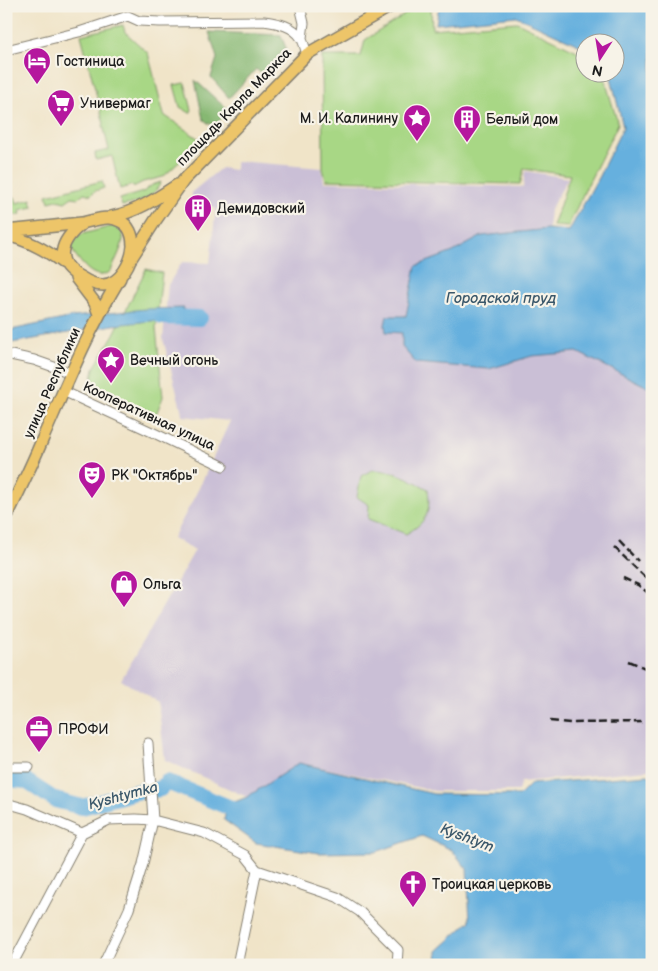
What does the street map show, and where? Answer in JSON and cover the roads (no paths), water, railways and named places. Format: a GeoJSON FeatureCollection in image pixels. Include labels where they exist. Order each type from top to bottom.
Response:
{"type":"FeatureCollection","features":[{"type":"Feature","properties":{"kind":"main road","name":"площадь Карла Маркса"},"geometry":{"type":"LineString","coordinates":[[183,181],[307,54],[391,6]]}},
{"type":"Feature","properties":{"kind":"main road"},"geometry":{"type":"LineString","coordinates":[[6,231],[83,222],[121,215],[154,201],[183,181]]}},
{"type":"Feature","properties":{"kind":"main road"},"geometry":{"type":"LineString","coordinates":[[6,235],[21,238],[50,253],[78,277],[91,283],[110,284],[122,274],[155,220],[183,181]]}},
{"type":"Feature","properties":{"kind":"main road"},"geometry":{"type":"LineString","coordinates":[[107,218],[118,220],[128,226],[133,246],[130,260]]}},
{"type":"Feature","properties":{"kind":"main road"},"geometry":{"type":"LineString","coordinates":[[83,222],[65,241],[62,253],[65,265],[95,303],[99,314]]}},
{"type":"Feature","properties":{"kind":"main road","name":"улица Республики"},"geometry":{"type":"LineString","coordinates":[[6,518],[99,314],[122,274]]}},
{"type":"Feature","properties":{"kind":"street"},"geometry":{"type":"LineString","coordinates":[[124,6],[128,16]]}},
{"type":"Feature","properties":{"kind":"street"},"geometry":{"type":"LineString","coordinates":[[300,6],[304,23],[302,38],[307,54]]}},
{"type":"Feature","properties":{"kind":"street"},"geometry":{"type":"LineString","coordinates":[[6,50],[79,32],[128,16],[140,20],[160,22],[264,21],[287,26],[302,38]]}},
{"type":"Feature","properties":{"kind":"street","name":"Кооперативная улица"},"geometry":{"type":"LineString","coordinates":[[6,354],[34,360],[71,373]]}},
{"type":"Feature","properties":{"kind":"street","name":"Кооперативная улица"},"geometry":{"type":"LineString","coordinates":[[63,391],[223,466]]}},
{"type":"Feature","properties":{"kind":"street"},"geometry":{"type":"LineString","coordinates":[[104,965],[129,909],[144,864],[153,820],[148,744]]}},
{"type":"Feature","properties":{"kind":"street"},"geometry":{"type":"LineString","coordinates":[[6,767],[29,767]]}},
{"type":"Feature","properties":{"kind":"street"},"geometry":{"type":"LineString","coordinates":[[6,803],[27,809],[82,833]]}},
{"type":"Feature","properties":{"kind":"street"},"geometry":{"type":"LineString","coordinates":[[12,965],[82,833],[108,820],[153,820],[204,833],[245,855],[258,870],[338,897],[360,912],[398,950],[396,965]]}},
{"type":"Feature","properties":{"kind":"street"},"geometry":{"type":"LineString","coordinates":[[237,965],[258,870]]}},
{"type":"Feature","properties":{"kind":"water","name":"Городской пруд"},"geometry":{"type":"Polygon","coordinates":[[[439,6],[652,6],[652,389],[577,352],[532,356],[489,369],[416,363],[402,347],[402,333],[386,332],[387,316],[406,316],[416,266],[453,252],[482,236],[548,229],[569,231],[623,127],[612,82],[626,82],[626,32],[576,32],[576,44],[516,16],[436,24],[439,6]]]}},
{"type":"Feature","properties":{"kind":"water"},"geometry":{"type":"Polygon","coordinates":[[[184,308],[182,322],[151,321],[113,325],[6,344],[6,331],[73,317],[145,309],[184,308]]]}},
{"type":"Feature","properties":{"kind":"water","name":"Kyshtym"},"geometry":{"type":"Polygon","coordinates":[[[299,763],[434,794],[520,795],[531,784],[652,776],[652,965],[438,965],[437,951],[470,921],[467,869],[452,850],[422,836],[376,852],[319,853],[256,843],[224,820],[227,805],[247,797],[299,763]]]}},
{"type":"Feature","properties":{"kind":"waterway"},"geometry":{"type":"LineString","coordinates":[[162,317],[200,318]]}},
{"type":"Feature","properties":{"kind":"waterway","name":"Kyshtymka"},"geometry":{"type":"LineString","coordinates":[[6,779],[26,781],[55,800],[82,807],[135,792],[160,789],[167,782],[248,815]]}},
{"type":"Feature","properties":{"kind":"railway"},"geometry":{"type":"LineString","coordinates":[[619,541],[638,561]]}},
{"type":"Feature","properties":{"kind":"railway"},"geometry":{"type":"LineString","coordinates":[[614,547],[652,584]]}},
{"type":"Feature","properties":{"kind":"railway"},"geometry":{"type":"LineString","coordinates":[[623,578],[638,585],[652,596]]}},
{"type":"Feature","properties":{"kind":"railway"},"geometry":{"type":"LineString","coordinates":[[629,661],[652,671]]}},
{"type":"Feature","properties":{"kind":"railway"},"geometry":{"type":"LineString","coordinates":[[550,721],[571,723],[652,722]]}},
{"type":"Feature","properties":{"kind":"place","name":"Гостиница"},"geometry":{"type":"Point","coordinates":[37,85]}},
{"type":"Feature","properties":{"kind":"place","name":"Универмаг"},"geometry":{"type":"Point","coordinates":[61,127]}},
{"type":"Feature","properties":{"kind":"place","name":"М. И. Калинину"},"geometry":{"type":"Point","coordinates":[417,142]}},
{"type":"Feature","properties":{"kind":"place","name":"Белый дом"},"geometry":{"type":"Point","coordinates":[467,143]}},
{"type":"Feature","properties":{"kind":"place","name":"Демидовский"},"geometry":{"type":"Point","coordinates":[198,232]}},
{"type":"Feature","properties":{"kind":"place","name":"Вечный огонь"},"geometry":{"type":"Point","coordinates":[111,384]}},
{"type":"Feature","properties":{"kind":"place","name":"РК \"Октябрь\""},"geometry":{"type":"Point","coordinates":[92,499]}},
{"type":"Feature","properties":{"kind":"place","name":"Ольга"},"geometry":{"type":"Point","coordinates":[124,608]}},
{"type":"Feature","properties":{"kind":"place","name":"ПРОФИ"},"geometry":{"type":"Point","coordinates":[39,753]}},
{"type":"Feature","properties":{"kind":"place","name":"Троицкая церковь"},"geometry":{"type":"Point","coordinates":[413,908]}}]}
